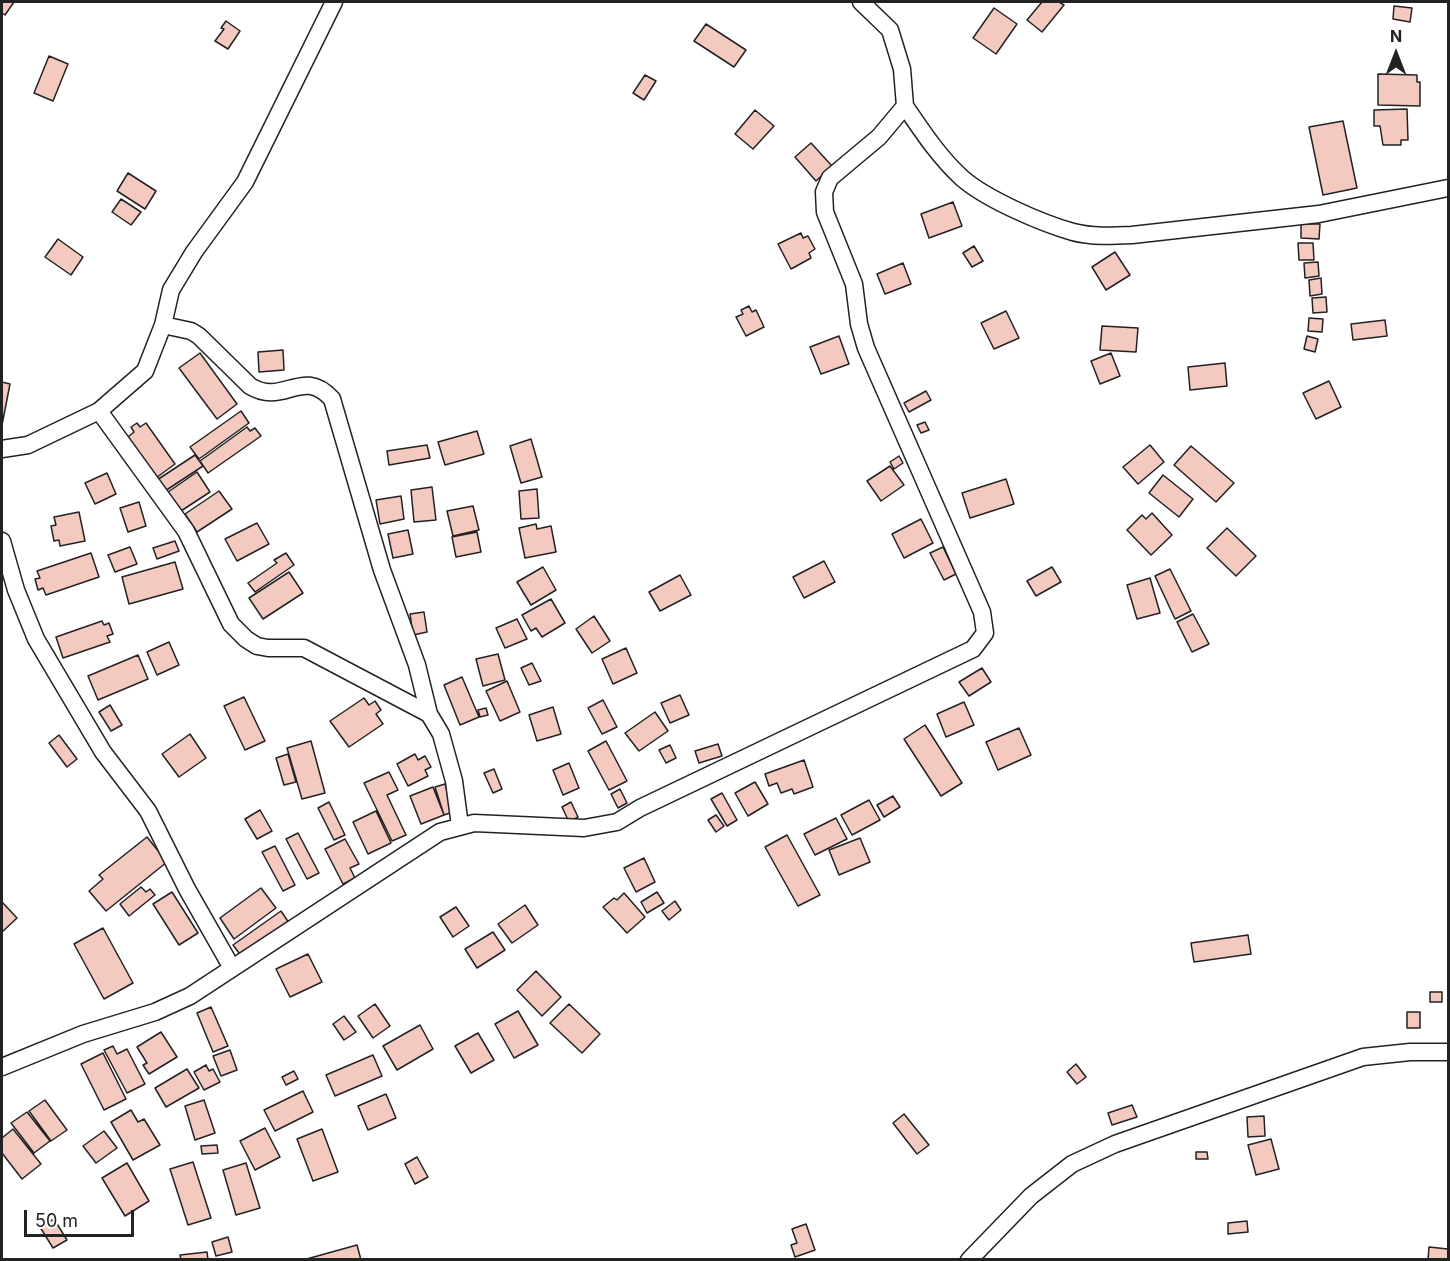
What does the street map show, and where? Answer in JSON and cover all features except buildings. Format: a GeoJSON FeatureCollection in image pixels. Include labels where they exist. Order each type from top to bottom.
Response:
{"type":"FeatureCollection","features":[{"type":"Feature","properties":{"kind":"street"},"geometry":{"type":"LineString","coordinates":[[2,449],[28,445],[99,411],[145,371],[163,326],[171,290],[194,252],[245,182],[334,2]]}},
{"type":"Feature","properties":{"kind":"street"},"geometry":{"type":"LineString","coordinates":[[861,2],[890,30],[902,69],[905,106],[943,159],[963,179],[996,200],[1073,232],[1101,236],[1132,235],[1319,214],[1449,188]]}},
{"type":"Feature","properties":{"kind":"street"},"geometry":{"type":"LineString","coordinates":[[2,1066],[190,996],[440,832],[474,823],[584,828],[617,822],[640,808],[973,649],[985,633],[982,612],[866,348],[859,324],[854,284],[825,212],[824,192],[830,178],[879,137],[905,106]]}},
{"type":"Feature","properties":{"kind":"street"},"geometry":{"type":"LineString","coordinates":[[163,326],[191,331],[199,336],[250,386],[260,392],[270,394],[301,385],[314,386],[332,399],[382,570],[417,665],[429,714],[441,734],[454,781],[460,826]]}},
{"type":"Feature","properties":{"kind":"street"},"geometry":{"type":"LineString","coordinates":[[99,411],[186,531],[231,624],[246,639],[257,646],[292,647],[311,651],[429,714]]}},
{"type":"Feature","properties":{"kind":"street"},"geometry":{"type":"LineString","coordinates":[[2,541],[16,590],[36,639],[103,752],[147,811],[187,889],[232,968]]}},
{"type":"Feature","properties":{"kind":"street"},"geometry":{"type":"LineString","coordinates":[[969,1260],[1031,1196],[1072,1164],[1115,1144],[1363,1057],[1410,1052],[1449,1052]]}}]}
